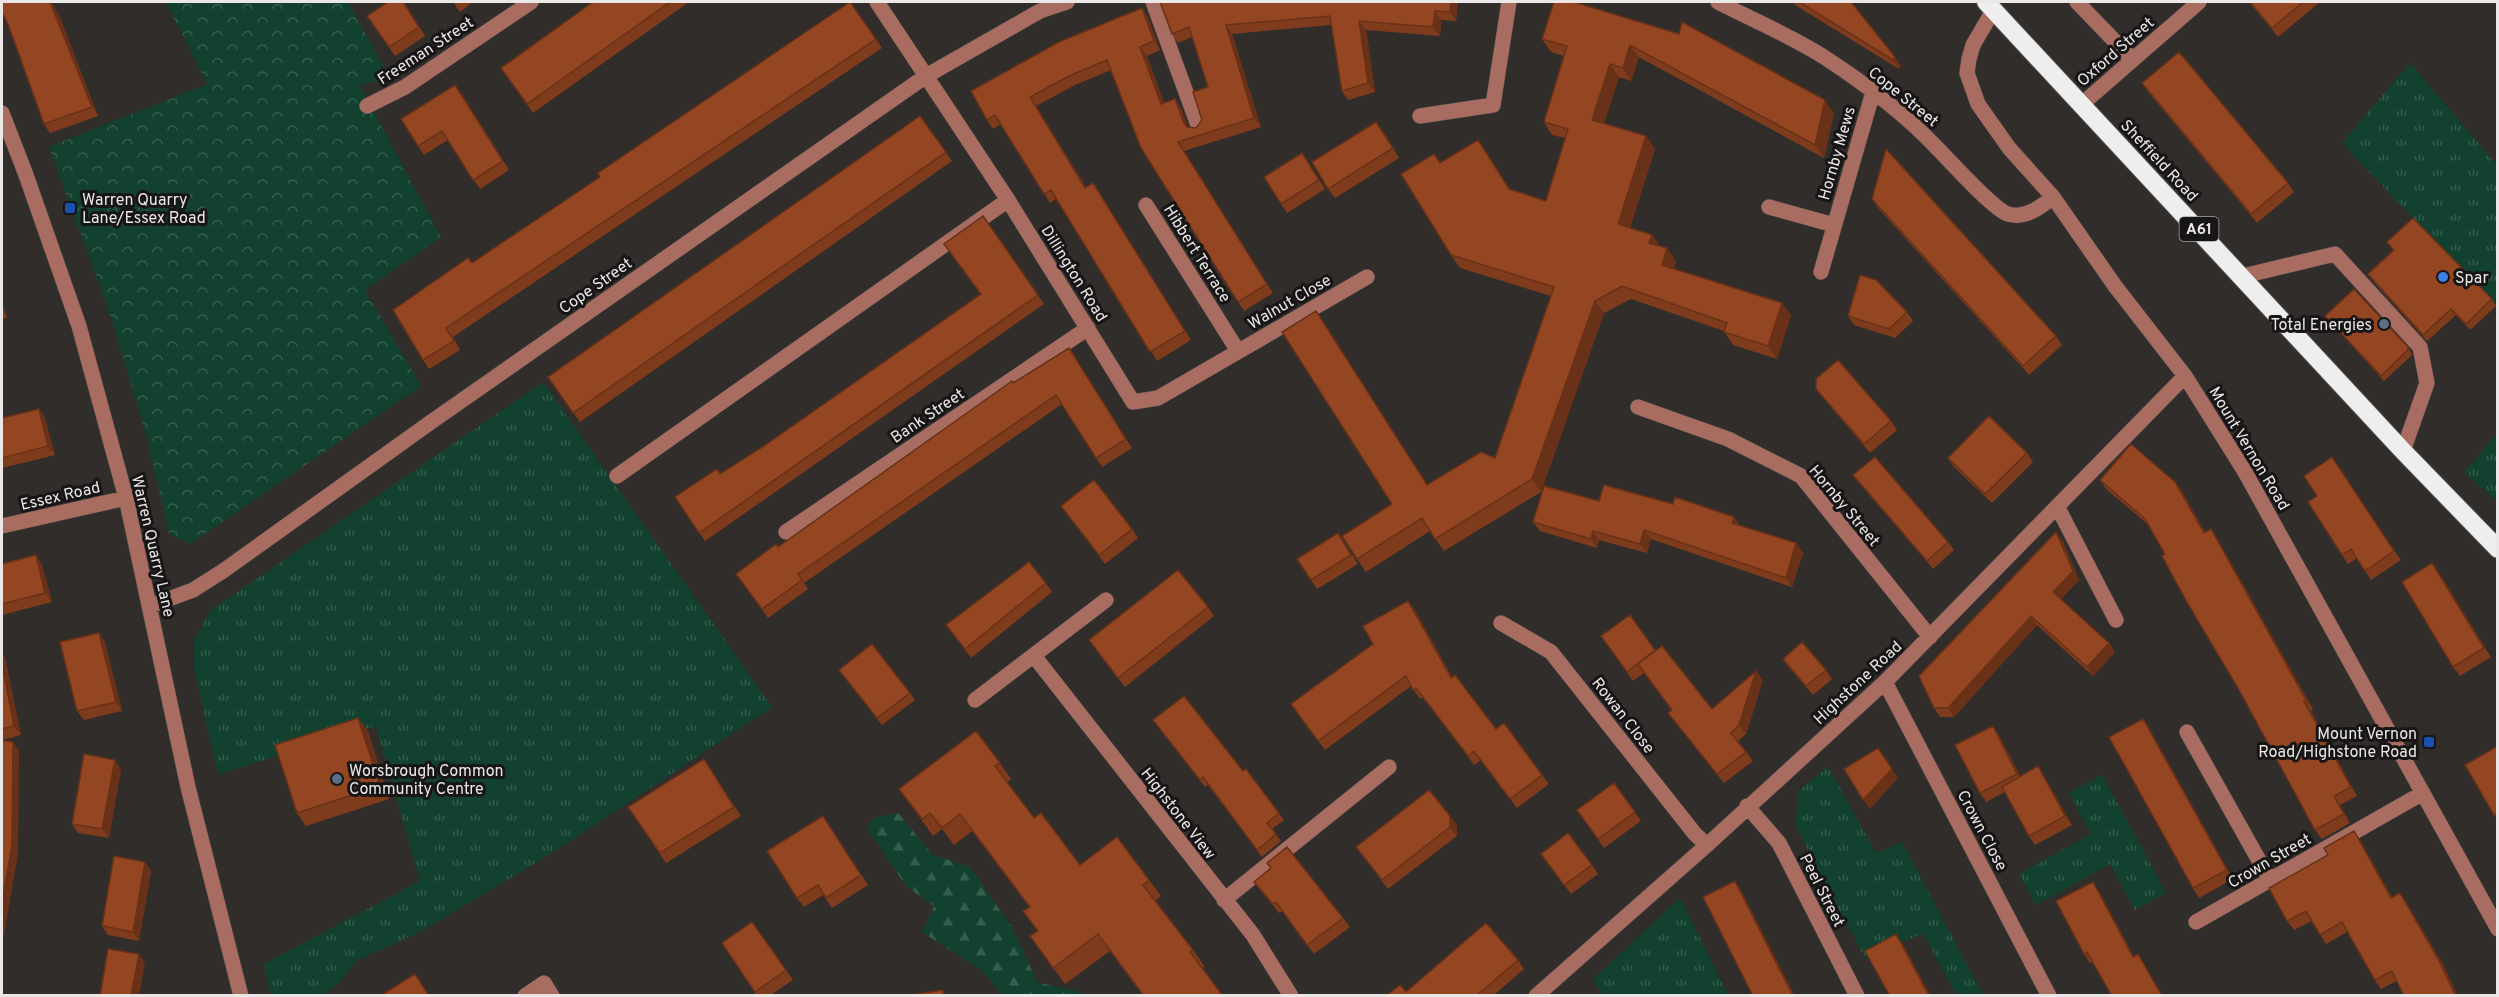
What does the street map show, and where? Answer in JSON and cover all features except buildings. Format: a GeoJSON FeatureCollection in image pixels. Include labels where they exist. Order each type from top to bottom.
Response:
{"type":"FeatureCollection","features":[{"type":"Feature","properties":{"kind":"highway","name":"Sheffield Road"},"geometry":{"type":"LineString","coordinates":[[1990,5],[2403,451]]}},
{"type":"Feature","properties":{"kind":"highway","name":"A61"},"geometry":{"type":"LineString","coordinates":[[2403,451],[2495,543]]}},
{"type":"Feature","properties":{"kind":"street","name":"Freeman Street"},"geometry":{"type":"LineString","coordinates":[[367,106],[405,87],[531,2]]}},
{"type":"Feature","properties":{"kind":"street","name":"Dillington Road"},"geometry":{"type":"LineString","coordinates":[[877,2],[1008,200],[1133,402],[1158,398],[1233,354]]}},
{"type":"Feature","properties":{"kind":"street","name":"Cope Street"},"geometry":{"type":"LineString","coordinates":[[150,606],[193,590],[223,572],[441,415],[926,76],[1040,11],[1067,2]]}},
{"type":"Feature","properties":{"kind":"street"},"geometry":{"type":"LineString","coordinates":[[1153,2],[1199,128]]}},
{"type":"Feature","properties":{"kind":"street"},"geometry":{"type":"LineString","coordinates":[[1420,116],[1494,105],[1509,2]]}},
{"type":"Feature","properties":{"kind":"street","name":"Cope Street"},"geometry":{"type":"LineString","coordinates":[[1718,2],[1822,56],[1873,92],[1929,140],[1976,188],[2007,214],[2022,215],[2038,209],[2053,197]]}},
{"type":"Feature","properties":{"kind":"street"},"geometry":{"type":"LineString","coordinates":[[2077,2],[2132,59]]}},
{"type":"Feature","properties":{"kind":"street","name":"Oxford Street"},"geometry":{"type":"LineString","coordinates":[[2082,104],[2199,2]]}},
{"type":"Feature","properties":{"kind":"street","name":"Mount Vernon Road"},"geometry":{"type":"LineString","coordinates":[[1990,5],[1973,45],[1967,73],[1978,104],[2010,148],[2053,197],[2115,286],[2185,376],[2245,472],[2498,929]]}},
{"type":"Feature","properties":{"kind":"street","name":"Hornby Mews"},"geometry":{"type":"LineString","coordinates":[[1821,272],[1873,92]]}},
{"type":"Feature","properties":{"kind":"street","name":"Warren Quarry Lane"},"geometry":{"type":"LineString","coordinates":[[2,113],[79,326],[126,498],[188,787],[241,996]]}},
{"type":"Feature","properties":{"kind":"street"},"geometry":{"type":"LineString","coordinates":[[617,476],[1008,200]]}},
{"type":"Feature","properties":{"kind":"street","name":"Hibbert Terrace"},"geometry":{"type":"LineString","coordinates":[[1146,205],[1233,354]]}},
{"type":"Feature","properties":{"kind":"street","name":"Hornby Mews"},"geometry":{"type":"LineString","coordinates":[[1769,207],[1834,225]]}},
{"type":"Feature","properties":{"kind":"street"},"geometry":{"type":"LineString","coordinates":[[2243,276],[2335,254],[2420,347],[2427,383],[2403,451]]}},
{"type":"Feature","properties":{"kind":"street","name":"Walnut Close"},"geometry":{"type":"LineString","coordinates":[[1233,354],[1367,277]]}},
{"type":"Feature","properties":{"kind":"street","name":"Bank Street"},"geometry":{"type":"LineString","coordinates":[[786,532],[1088,328]]}},
{"type":"Feature","properties":{"kind":"street","name":"Highstone Road"},"geometry":{"type":"LineString","coordinates":[[1536,996],[1707,845],[1885,682],[2185,376]]}},
{"type":"Feature","properties":{"kind":"street","name":"Hornby Street"},"geometry":{"type":"LineString","coordinates":[[1638,406],[1728,439],[1801,476],[1930,637]]}},
{"type":"Feature","properties":{"kind":"street","name":"Essex Road"},"geometry":{"type":"LineString","coordinates":[[2,526],[126,498]]}},
{"type":"Feature","properties":{"kind":"street"},"geometry":{"type":"LineString","coordinates":[[2058,508],[2116,620]]}},
{"type":"Feature","properties":{"kind":"street"},"geometry":{"type":"LineString","coordinates":[[975,700],[1106,600]]}},
{"type":"Feature","properties":{"kind":"street","name":"Rowan Close"},"geometry":{"type":"LineString","coordinates":[[1501,623],[1551,652],[1695,834],[1707,845]]}},
{"type":"Feature","properties":{"kind":"street","name":"Highstone View"},"geometry":{"type":"LineString","coordinates":[[1035,656],[1253,935],[1291,996]]}},
{"type":"Feature","properties":{"kind":"street","name":"Crown Close"},"geometry":{"type":"LineString","coordinates":[[1885,682],[2049,996]]}},
{"type":"Feature","properties":{"kind":"street"},"geometry":{"type":"LineString","coordinates":[[2187,732],[2270,880]]}},
{"type":"Feature","properties":{"kind":"street"},"geometry":{"type":"LineString","coordinates":[[1224,900],[1389,767]]}},
{"type":"Feature","properties":{"kind":"street","name":"Crown Street"},"geometry":{"type":"LineString","coordinates":[[2196,922],[2423,793]]}},
{"type":"Feature","properties":{"kind":"street","name":"Peel Street"},"geometry":{"type":"LineString","coordinates":[[1747,806],[1779,843],[1857,996]]}},
{"type":"Feature","properties":{"kind":"street"},"geometry":{"type":"LineString","coordinates":[[525,996],[548,989]]}},
{"type":"Feature","properties":{"kind":"green space"},"geometry":{"type":"Polygon","coordinates":[[[166,2],[348,2],[389,76],[360,86],[441,237],[365,290],[421,386],[190,544],[169,534],[148,441],[112,320],[49,147],[207,84],[166,2]]]}},
{"type":"Feature","properties":{"kind":"green space"},"geometry":{"type":"Polygon","coordinates":[[[2410,63],[2497,165],[2497,307],[2342,143],[2410,63]]]}},
{"type":"Feature","properties":{"kind":"green space"},"geometry":{"type":"Polygon","coordinates":[[[543,382],[772,707],[552,853],[422,931],[356,961],[341,981],[324,995],[270,995],[264,964],[420,881],[376,726],[218,774],[194,669],[194,640],[211,610],[543,382]]]}},
{"type":"Feature","properties":{"kind":"green space"},"geometry":{"type":"Polygon","coordinates":[[[2497,434],[2497,501],[2464,472],[2497,434]]]}},
{"type":"Feature","properties":{"kind":"green space"},"geometry":{"type":"Polygon","coordinates":[[[1828,767],[1876,853],[1902,842],[1983,995],[1956,995],[1923,933],[1866,960],[1795,825],[1799,790],[1828,767]]]}},
{"type":"Feature","properties":{"kind":"green space"},"geometry":{"type":"Polygon","coordinates":[[[2102,775],[2166,893],[2135,910],[2110,864],[2036,905],[2019,874],[2091,834],[2069,793],[2102,775]]]}},
{"type":"Feature","properties":{"kind":"green space"},"geometry":{"type":"Polygon","coordinates":[[[898,813],[933,855],[970,867],[1012,927],[1037,982],[1091,995],[1003,995],[981,970],[922,932],[934,906],[906,886],[867,828],[873,818],[898,813]]]}},
{"type":"Feature","properties":{"kind":"green space"},"geometry":{"type":"Polygon","coordinates":[[[1680,898],[1728,995],[1602,995],[1593,979],[1680,898]]]}},
{"type":"Feature","properties":{"kind":"place","name":"Warren Quarry Lane/Essex Road"},"geometry":{"type":"Point","coordinates":[70,208]}},
{"type":"Feature","properties":{"kind":"place","name":"Spar"},"geometry":{"type":"Point","coordinates":[2443,277]}},
{"type":"Feature","properties":{"kind":"place","name":"Total Energies"},"geometry":{"type":"Point","coordinates":[2384,324]}},
{"type":"Feature","properties":{"kind":"place","name":"Mount Vernon Road/Highstone Road"},"geometry":{"type":"Point","coordinates":[2429,742]}},
{"type":"Feature","properties":{"kind":"place","name":"Worsbrough Common Community Centre"},"geometry":{"type":"Point","coordinates":[337,779]}}]}
